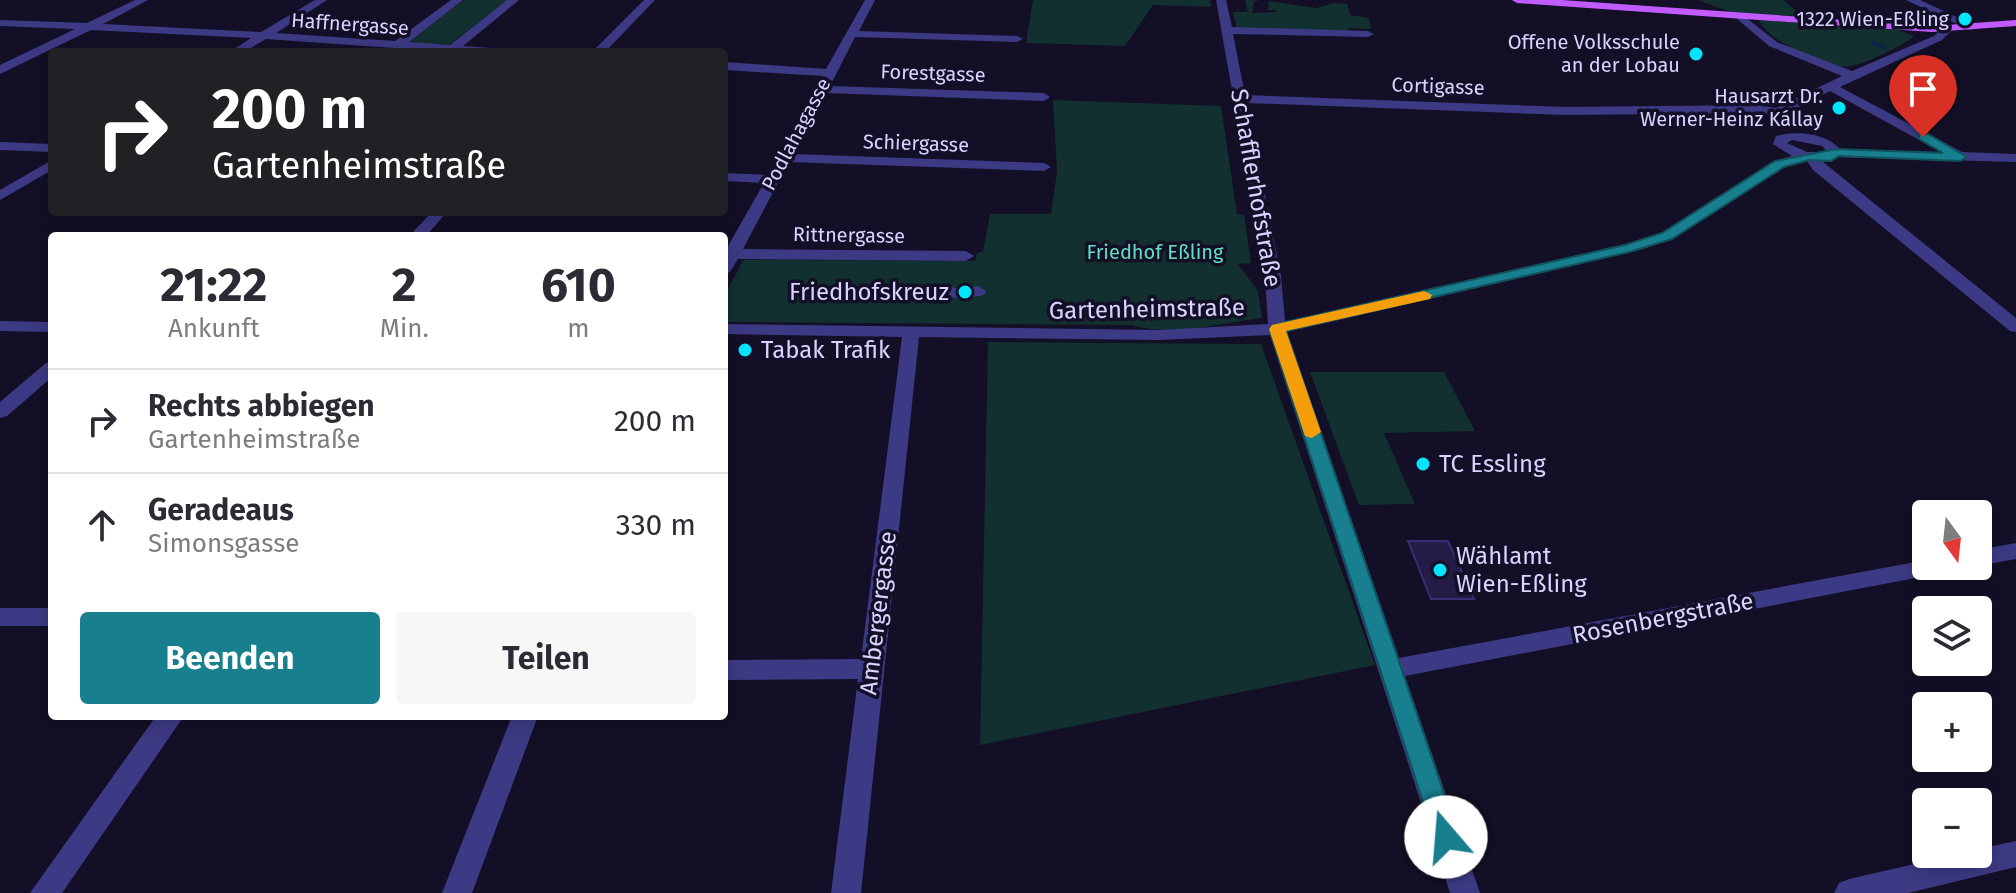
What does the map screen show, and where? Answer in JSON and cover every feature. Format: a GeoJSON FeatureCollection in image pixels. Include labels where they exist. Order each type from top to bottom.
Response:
{"type":"FeatureCollection","features":[{"type":"Feature","properties":{"kind":"main road"},"geometry":{"type":"LineString","coordinates":[[1517,0],[1891,26]]}},
{"type":"Feature","properties":{"kind":"main road"},"geometry":{"type":"LineString","coordinates":[[1947,29],[2016,23]]}},
{"type":"Feature","properties":{"kind":"street"},"geometry":{"type":"LineString","coordinates":[[0,70],[143,0]]}},
{"type":"Feature","properties":{"kind":"street"},"geometry":{"type":"LineString","coordinates":[[242,48],[322,0]]}},
{"type":"Feature","properties":{"kind":"street"},"geometry":{"type":"LineString","coordinates":[[397,45],[458,0]]}},
{"type":"Feature","properties":{"kind":"street"},"geometry":{"type":"LineString","coordinates":[[453,48],[514,0]]}},
{"type":"Feature","properties":{"kind":"street"},"geometry":{"type":"LineString","coordinates":[[602,48],[650,0]]}},
{"type":"Feature","properties":{"kind":"street","name":"Podlahagasse"},"geometry":{"type":"LineString","coordinates":[[728,261],[870,0]]}},
{"type":"Feature","properties":{"kind":"street","name":"Schafflerhofstraße"},"geometry":{"type":"LineString","coordinates":[[1221,0],[1273,276],[1277,329],[1465,893]]}},
{"type":"Feature","properties":{"kind":"street"},"geometry":{"type":"LineString","coordinates":[[1911,0],[1974,28]]}},
{"type":"Feature","properties":{"kind":"street"},"geometry":{"type":"LineString","coordinates":[[1740,16],[1773,44],[1853,76]]}},
{"type":"Feature","properties":{"kind":"street","name":"Haffnergasse"},"geometry":{"type":"LineString","coordinates":[[0,23],[185,30],[438,48]]}},
{"type":"Feature","properties":{"kind":"street"},"geometry":{"type":"LineString","coordinates":[[1891,26],[1940,37],[1947,29]]}},
{"type":"Feature","properties":{"kind":"street"},"geometry":{"type":"LineString","coordinates":[[1226,30],[1368,34]]}},
{"type":"Feature","properties":{"kind":"street"},"geometry":{"type":"LineString","coordinates":[[852,34],[1017,39]]}},
{"type":"Feature","properties":{"kind":"street"},"geometry":{"type":"LineString","coordinates":[[1927,34],[1853,76],[1778,112],[1775,123],[1792,144],[1827,143],[1836,153],[2016,158]]}},
{"type":"Feature","properties":{"kind":"street"},"geometry":{"type":"LineString","coordinates":[[728,66],[828,73]]}},
{"type":"Feature","properties":{"kind":"street"},"geometry":{"type":"LineString","coordinates":[[1831,87],[1960,157]]}},
{"type":"Feature","properties":{"kind":"street","name":"Forestgasse"},"geometry":{"type":"LineString","coordinates":[[821,89],[1044,97]]}},
{"type":"Feature","properties":{"kind":"street","name":"Cortigasse"},"geometry":{"type":"LineString","coordinates":[[1240,99],[1631,111],[1757,109],[1778,112]]}},
{"type":"Feature","properties":{"kind":"street","name":"Gartenheimstraße"},"geometry":{"type":"LineString","coordinates":[[1779,164],[1778,160],[1792,144],[1812,157]]}},
{"type":"Feature","properties":{"kind":"street"},"geometry":{"type":"LineString","coordinates":[[0,146],[48,148]]}},
{"type":"Feature","properties":{"kind":"street","name":"Gartenheimstraße"},"geometry":{"type":"LineString","coordinates":[[728,329],[1159,335],[1277,329],[1629,248],[1667,236],[1779,164],[1812,157],[1831,157],[1836,153]]}},
{"type":"Feature","properties":{"kind":"street"},"geometry":{"type":"LineString","coordinates":[[1812,157],[1818,167],[2016,327]]}},
{"type":"Feature","properties":{"kind":"street","name":"Schiergasse"},"geometry":{"type":"LineString","coordinates":[[786,158],[1044,167]]}},
{"type":"Feature","properties":{"kind":"street"},"geometry":{"type":"LineString","coordinates":[[0,196],[48,166]]}},
{"type":"Feature","properties":{"kind":"street"},"geometry":{"type":"LineString","coordinates":[[728,177],[773,179]]}},
{"type":"Feature","properties":{"kind":"street"},"geometry":{"type":"LineString","coordinates":[[421,232],[436,216]]}},
{"type":"Feature","properties":{"kind":"street","name":"Rittnergasse"},"geometry":{"type":"LineString","coordinates":[[728,261],[966,256]]}},
{"type":"Feature","properties":{"kind":"street"},"geometry":{"type":"LineString","coordinates":[[948,291],[960,294],[978,291]]}},
{"type":"Feature","properties":{"kind":"street"},"geometry":{"type":"LineString","coordinates":[[1997,312],[2016,310]]}},
{"type":"Feature","properties":{"kind":"street"},"geometry":{"type":"LineString","coordinates":[[0,326],[48,327]]}},
{"type":"Feature","properties":{"kind":"street","name":"Ambergergasse"},"geometry":{"type":"LineString","coordinates":[[846,893],[911,334]]}},
{"type":"Feature","properties":{"kind":"street"},"geometry":{"type":"LineString","coordinates":[[0,412],[48,370]]}},
{"type":"Feature","properties":{"kind":"street"},"geometry":{"type":"LineString","coordinates":[[1992,555],[2016,551]]}},
{"type":"Feature","properties":{"kind":"street","name":"Rosenbergstraße"},"geometry":{"type":"LineString","coordinates":[[1390,669],[1912,571]]}},
{"type":"Feature","properties":{"kind":"street"},"geometry":{"type":"LineString","coordinates":[[0,617],[48,617]]}},
{"type":"Feature","properties":{"kind":"street"},"geometry":{"type":"LineString","coordinates":[[728,670],[871,669]]}},
{"type":"Feature","properties":{"kind":"street"},"geometry":{"type":"LineString","coordinates":[[45,893],[168,720]]}},
{"type":"Feature","properties":{"kind":"street"},"geometry":{"type":"LineString","coordinates":[[457,893],[523,720]]}},
{"type":"Feature","properties":{"kind":"street"},"geometry":{"type":"LineString","coordinates":[[1849,893],[2016,854]]}},
{"type":"Feature","properties":{"kind":"green space"},"geometry":{"type":"Polygon","coordinates":[[[464,0],[507,0],[449,45],[407,43],[464,0]]]}},
{"type":"Feature","properties":{"kind":"green space"},"geometry":{"type":"Polygon","coordinates":[[[1033,0],[1210,0],[1211,7],[1153,5],[1125,46],[1026,43],[1033,0]]]}},
{"type":"Feature","properties":{"kind":"green space"},"geometry":{"type":"Polygon","coordinates":[[[1245,0],[1259,0],[1254,2],[1252,13],[1276,12],[1268,10],[1269,1],[1317,8],[1333,3],[1347,4],[1350,15],[1369,18],[1371,29],[1348,28],[1348,32],[1237,29],[1233,12],[1248,12],[1245,0]]]}},
{"type":"Feature","properties":{"kind":"green space"},"geometry":{"type":"Polygon","coordinates":[[[1698,0],[1784,0],[1797,12],[1820,14],[1824,18],[1730,12],[1698,0]]]}},
{"type":"Feature","properties":{"kind":"green space"},"geometry":{"type":"Polygon","coordinates":[[[1759,20],[1898,30],[1914,36],[1874,58],[1841,66],[1799,52],[1773,36],[1759,20]]]}},
{"type":"Feature","properties":{"kind":"green space","name":"Friedhof Eßling"},"geometry":{"type":"Polygon","coordinates":[[[1053,100],[1221,106],[1237,214],[1244,215],[1251,263],[1238,264],[1258,291],[1262,318],[1163,330],[1131,325],[728,322],[728,289],[743,260],[976,261],[976,254],[983,251],[990,214],[1051,214],[1057,171],[1053,100]]]}},
{"type":"Feature","properties":{"kind":"green space"},"geometry":{"type":"Polygon","coordinates":[[[988,342],[1261,344],[1375,665],[980,745],[988,342]]]}},
{"type":"Feature","properties":{"kind":"green space"},"geometry":{"type":"Polygon","coordinates":[[[1310,372],[1444,372],[1475,431],[1384,433],[1415,504],[1359,505],[1310,372]]]}},
{"type":"Feature","properties":{"kind":"building","name":"Wählamt Wien-Eßling"},"geometry":{"type":"Polygon","coordinates":[[[1408,541],[1448,541],[1474,599],[1431,599],[1408,541]]]}},
{"type":"Feature","properties":{"kind":"waterway"},"geometry":{"type":"LineString","coordinates":[[1873,43],[1885,47]]}},
{"type":"Feature","properties":{"kind":"slow traffic"},"geometry":{"type":"LineString","coordinates":[[1312,432],[1277,329],[1424,295]]}},
{"type":"Feature","properties":{"kind":"place","name":"1322 Wien-Eßling"},"geometry":{"type":"Point","coordinates":[1965,19]}},
{"type":"Feature","properties":{"kind":"place","name":"Offene Volksschule an der Lobau"},"geometry":{"type":"Point","coordinates":[1696,54]}},
{"type":"Feature","properties":{"kind":"place","name":"Hausarzt Dr. Werner-Heinz Kállay"},"geometry":{"type":"Point","coordinates":[1839,108]}},
{"type":"Feature","properties":{"kind":"place","name":"Friedhofskreuz"},"geometry":{"type":"Point","coordinates":[965,292]}},
{"type":"Feature","properties":{"kind":"place","name":"Tabak Trafik"},"geometry":{"type":"Point","coordinates":[745,350]}},
{"type":"Feature","properties":{"kind":"place","name":"TC Essling"},"geometry":{"type":"Point","coordinates":[1423,464]}},
{"type":"Feature","properties":{"kind":"place","name":"Wählamt Wien-Eßling"},"geometry":{"type":"Point","coordinates":[1440,570]}},
{"type":"Feature","properties":{"kind":"route"},"geometry":{"type":"LineString","coordinates":[[1446,837],[1277,329],[1629,248],[1667,236],[1779,164],[1808,156],[1831,157],[1836,153],[1960,157],[1923,137]]}}]}
